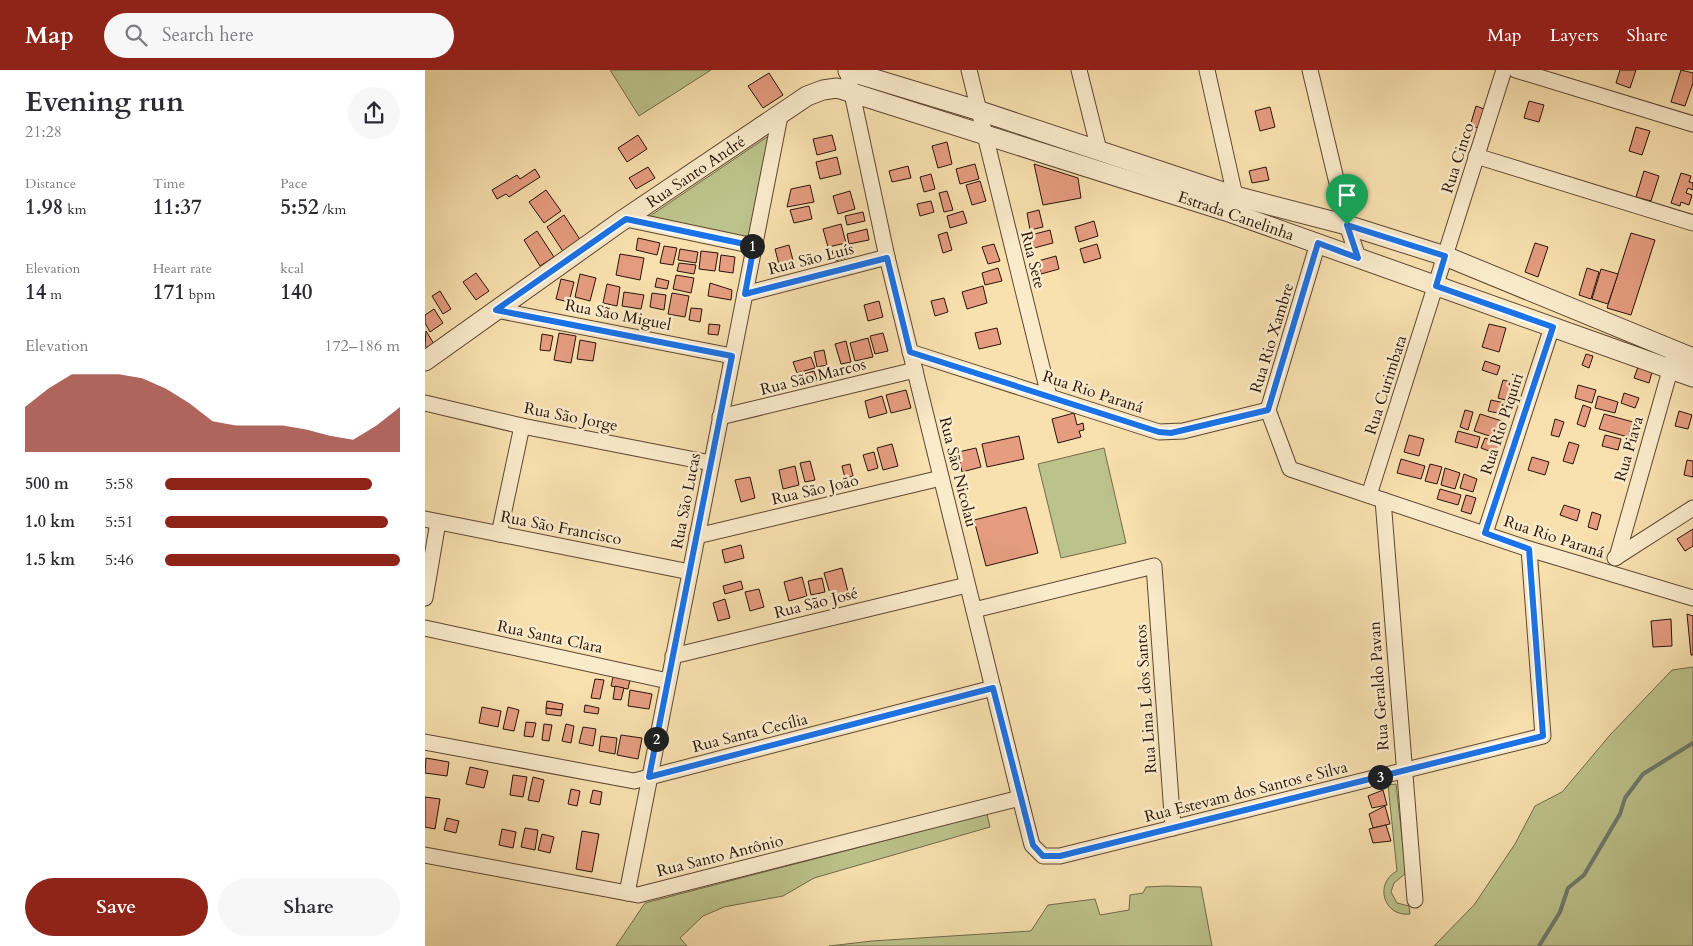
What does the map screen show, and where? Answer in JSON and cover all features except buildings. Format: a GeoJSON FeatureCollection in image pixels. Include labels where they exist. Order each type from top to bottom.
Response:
{"type":"FeatureCollection","features":[{"type":"Feature","properties":{"kind":"street","name":"Estrada Canelinha"},"geometry":{"type":"LineString","coordinates":[[847,70],[1099,150],[1232,204],[1318,243],[1553,327],[1680,359]]}},
{"type":"Feature","properties":{"kind":"street","name":"Estrada Canelinha"},"geometry":{"type":"LineString","coordinates":[[847,70],[852,91],[983,133],[1232,204],[1347,225],[1445,256],[1680,359],[1693,376]]}},
{"type":"Feature","properties":{"kind":"street","name":"Rua Sete"},"geometry":{"type":"LineString","coordinates":[[969,70],[1049,396]]}},
{"type":"Feature","properties":{"kind":"street"},"geometry":{"type":"LineString","coordinates":[[1079,70],[1099,150]]}},
{"type":"Feature","properties":{"kind":"street"},"geometry":{"type":"LineString","coordinates":[[1207,70],[1232,204]]}},
{"type":"Feature","properties":{"kind":"street"},"geometry":{"type":"LineString","coordinates":[[1310,70],[1347,225],[1358,258]]}},
{"type":"Feature","properties":{"kind":"street","name":"Rua Cinco"},"geometry":{"type":"LineString","coordinates":[[1436,286],[1504,70]]}},
{"type":"Feature","properties":{"kind":"street"},"geometry":{"type":"LineString","coordinates":[[1516,70],[1693,124]]}},
{"type":"Feature","properties":{"kind":"street","name":"Rua Santo André"},"geometry":{"type":"LineString","coordinates":[[425,361],[626,219],[807,96],[823,90],[837,88],[852,91]]}},
{"type":"Feature","properties":{"kind":"street","name":"Rua São Nicolau"},"geometry":{"type":"LineString","coordinates":[[852,91],[887,258],[1020,798],[1033,845],[1043,856]]}},
{"type":"Feature","properties":{"kind":"street","name":"Rua São Lucas"},"geometry":{"type":"LineString","coordinates":[[627,893],[780,116]]}},
{"type":"Feature","properties":{"kind":"street"},"geometry":{"type":"LineString","coordinates":[[1476,156],[1693,223]]}},
{"type":"Feature","properties":{"kind":"street"},"geometry":{"type":"LineString","coordinates":[[626,219],[754,246]]}},
{"type":"Feature","properties":{"kind":"street","name":"Rua Rio Xambre"},"geometry":{"type":"LineString","coordinates":[[1291,469],[1268,410],[1318,243]]}},
{"type":"Feature","properties":{"kind":"street","name":"Rua São Luís"},"geometry":{"type":"LineString","coordinates":[[745,294],[887,258]]}},
{"type":"Feature","properties":{"kind":"street","name":"Rua Curimbata"},"geometry":{"type":"LineString","coordinates":[[1376,498],[1436,286]]}},
{"type":"Feature","properties":{"kind":"street","name":"Rua São Miguel"},"geometry":{"type":"LineString","coordinates":[[496,310],[732,356]]}},
{"type":"Feature","properties":{"kind":"street","name":"Rua Rio Piquiri"},"geometry":{"type":"LineString","coordinates":[[1485,533],[1553,327]]}},
{"type":"Feature","properties":{"kind":"street","name":"Rua Rio Paraná"},"geometry":{"type":"LineString","coordinates":[[910,352],[1159,432],[1183,431],[1268,410]]}},
{"type":"Feature","properties":{"kind":"street","name":"Rua Piava"},"geometry":{"type":"LineString","coordinates":[[1617,557],[1680,359]]}},
{"type":"Feature","properties":{"kind":"street","name":"Rua São Marcos"},"geometry":{"type":"LineString","coordinates":[[720,417],[915,370]]}},
{"type":"Feature","properties":{"kind":"street","name":"Rua São Jorge"},"geometry":{"type":"LineString","coordinates":[[425,403],[523,426],[711,463]]}},
{"type":"Feature","properties":{"kind":"street"},"geometry":{"type":"LineString","coordinates":[[499,534],[523,426]]}},
{"type":"Feature","properties":{"kind":"street","name":"Rua Rio Paraná"},"geometry":{"type":"LineString","coordinates":[[1291,469],[1529,549],[1693,598]]}},
{"type":"Feature","properties":{"kind":"street","name":"Rua São João"},"geometry":{"type":"LineString","coordinates":[[697,536],[941,478]]}},
{"type":"Feature","properties":{"kind":"street","name":"Rua Geraldo Pavan"},"geometry":{"type":"LineString","coordinates":[[1376,498],[1415,900]]}},
{"type":"Feature","properties":{"kind":"street"},"geometry":{"type":"LineString","coordinates":[[1598,569],[1693,508]]}},
{"type":"Feature","properties":{"kind":"street"},"geometry":{"type":"LineString","coordinates":[[425,598],[431,520]]}},
{"type":"Feature","properties":{"kind":"street","name":"Rua São Francisco"},"geometry":{"type":"LineString","coordinates":[[431,520],[690,572]]}},
{"type":"Feature","properties":{"kind":"street","name":"Rua Estevam dos Santos e Silva"},"geometry":{"type":"LineString","coordinates":[[1043,856],[1060,856],[1543,736],[1529,549]]}},
{"type":"Feature","properties":{"kind":"street","name":"Rua Lina L dos Santos"},"geometry":{"type":"LineString","coordinates":[[974,610],[1154,566],[1173,828]]}},
{"type":"Feature","properties":{"kind":"street","name":"Rua São José"},"geometry":{"type":"LineString","coordinates":[[673,656],[967,585]]}},
{"type":"Feature","properties":{"kind":"street","name":"Rua Santa Clara"},"geometry":{"type":"LineString","coordinates":[[425,628],[669,681]]}},
{"type":"Feature","properties":{"kind":"street","name":"Rua Santa Cecília"},"geometry":{"type":"LineString","coordinates":[[425,742],[634,781],[993,688]]}},
{"type":"Feature","properties":{"kind":"street","name":"Rua Santo Antônio"},"geometry":{"type":"LineString","coordinates":[[425,856],[638,895],[1020,798]]}},
{"type":"Feature","properties":{"kind":"green space"},"geometry":{"type":"Polygon","coordinates":[[[610,70],[711,70],[639,116],[610,70]]]}},
{"type":"Feature","properties":{"kind":"green space"},"geometry":{"type":"Polygon","coordinates":[[[770,135],[748,239],[647,218],[770,135]]]}},
{"type":"Feature","properties":{"kind":"green space"},"geometry":{"type":"Polygon","coordinates":[[[1104,448],[1126,543],[1061,558],[1038,464],[1104,448]]]}},
{"type":"Feature","properties":{"kind":"green space"},"geometry":{"type":"Polygon","coordinates":[[[1693,667],[1693,946],[1434,946],[1474,905],[1515,844],[1535,806],[1562,792],[1610,735],[1672,670],[1693,667]]]}},
{"type":"Feature","properties":{"kind":"green space"},"geometry":{"type":"Polygon","coordinates":[[[1396,784],[1406,873],[1394,883],[1391,892],[1397,903],[1409,906],[1410,914],[1401,914],[1393,910],[1388,905],[1384,891],[1390,876],[1397,871],[1388,785],[1396,784]]]}},
{"type":"Feature","properties":{"kind":"green space"},"geometry":{"type":"Polygon","coordinates":[[[987,814],[990,827],[814,878],[783,896],[724,907],[703,916],[680,938],[687,946],[616,946],[645,903],[987,814]]]}},
{"type":"Feature","properties":{"kind":"green space"},"geometry":{"type":"Polygon","coordinates":[[[1146,887],[1201,887],[1212,946],[829,946],[872,941],[1031,931],[1048,905],[1095,899],[1100,915],[1129,910],[1130,895],[1143,893],[1146,887]]]}},
{"type":"Feature","properties":{"kind":"waterway"},"geometry":{"type":"LineString","coordinates":[[1539,946],[1560,912],[1568,888],[1584,875],[1620,814],[1625,798],[1643,774],[1693,743]]}},
{"type":"Feature","properties":{"kind":"route"},"geometry":{"type":"LineString","coordinates":[[626,219],[754,246],[745,294],[887,258],[910,352],[1159,432],[1171,433],[1268,410],[1318,243],[1358,258],[1347,225],[1445,256],[1436,286],[1553,327],[1485,533],[1529,549],[1543,736],[1060,856],[1043,856],[1033,845],[993,688],[649,777],[732,356],[496,310],[626,219]]}}]}
